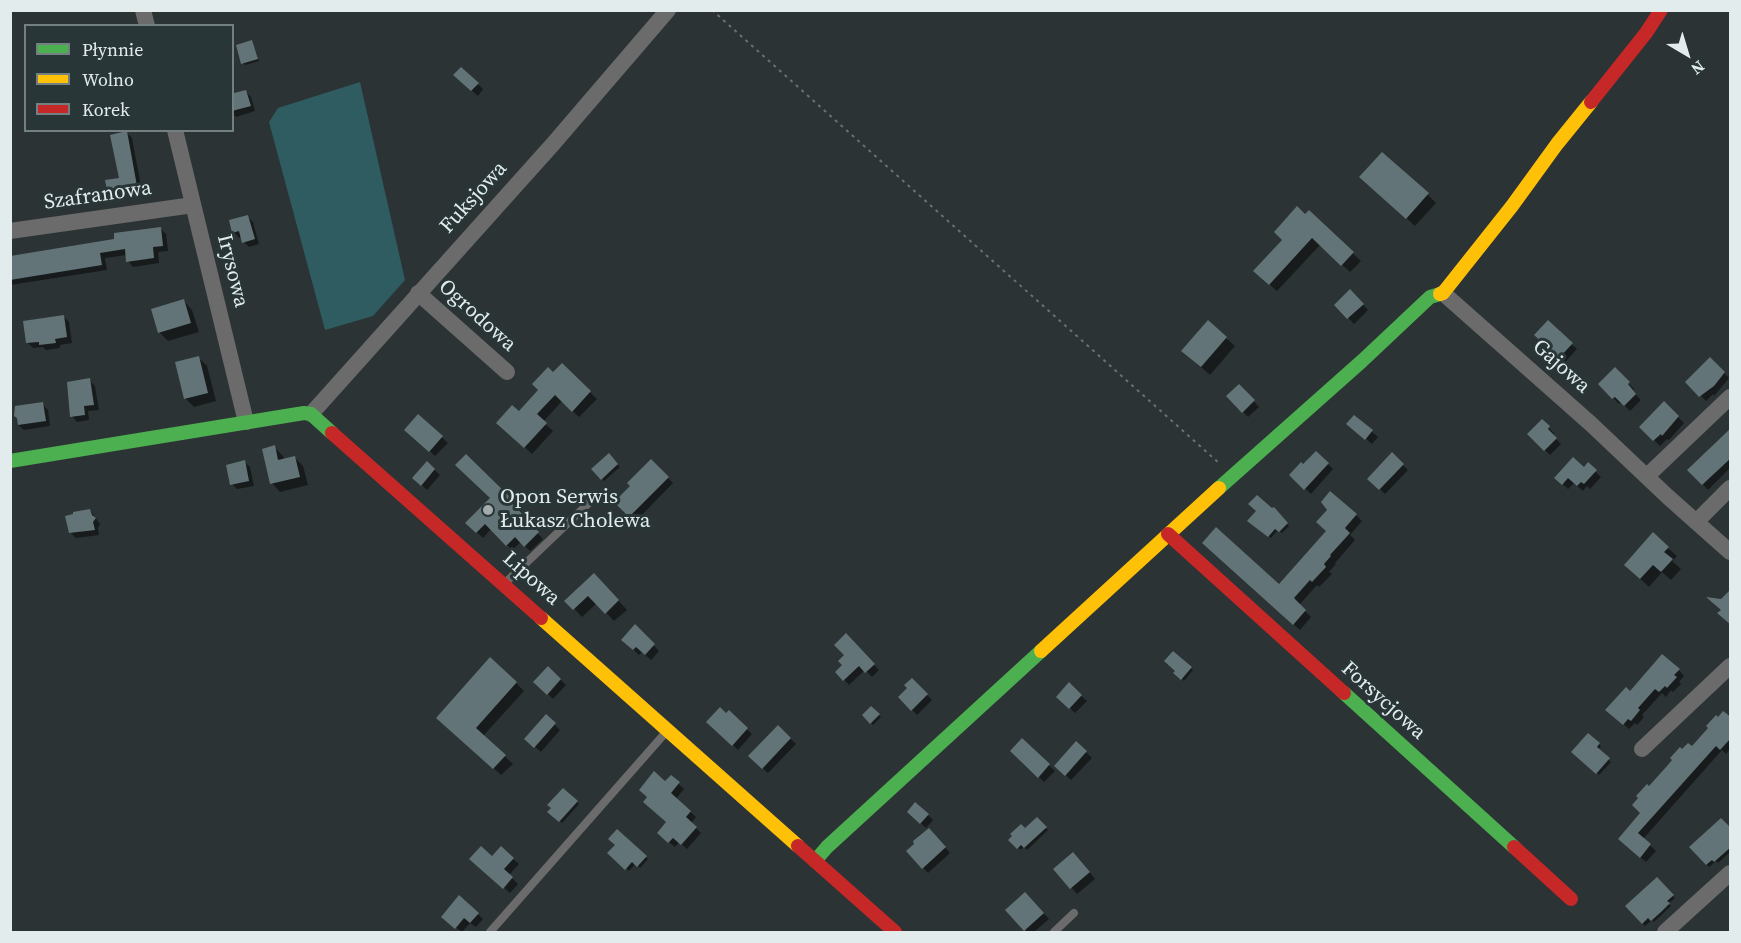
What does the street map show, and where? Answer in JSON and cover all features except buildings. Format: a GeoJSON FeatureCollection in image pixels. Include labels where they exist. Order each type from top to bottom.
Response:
{"type":"FeatureCollection","features":[{"type":"Feature","properties":{"kind":"street","name":"Fuksjowa"},"geometry":{"type":"LineString","coordinates":[[311,414],[553,144],[668,10]]}},
{"type":"Feature","properties":{"kind":"street"},"geometry":{"type":"LineString","coordinates":[[815,861],[827,847],[1168,534],[1362,361],[1430,297],[1443,293],[1512,206],[1557,144],[1646,33],[1661,10]]}},
{"type":"Feature","properties":{"kind":"street","name":"Irysowa"},"geometry":{"type":"LineString","coordinates":[[175,132],[246,422]]}},
{"type":"Feature","properties":{"kind":"street","name":"Szafranowa"},"geometry":{"type":"LineString","coordinates":[[10,231],[193,206]]}},
{"type":"Feature","properties":{"kind":"street","name":"Ogrodowa"},"geometry":{"type":"LineString","coordinates":[[418,293],[507,372]]}},
{"type":"Feature","properties":{"kind":"street","name":"Gajowa"},"geometry":{"type":"LineString","coordinates":[[1443,293],[1731,552]]}},
{"type":"Feature","properties":{"kind":"street"},"geometry":{"type":"LineString","coordinates":[[1647,476],[1731,397]]}},
{"type":"Feature","properties":{"kind":"street"},"geometry":{"type":"LineString","coordinates":[[10,461],[246,422],[304,413],[311,414]]}},
{"type":"Feature","properties":{"kind":"street","name":"Lipowa"},"geometry":{"type":"LineString","coordinates":[[311,414],[895,933]]}},
{"type":"Feature","properties":{"kind":"street"},"geometry":{"type":"LineString","coordinates":[[1696,522],[1731,488]]}},
{"type":"Feature","properties":{"kind":"street","name":"Forsycjowa"},"geometry":{"type":"LineString","coordinates":[[1168,534],[1571,899]]}},
{"type":"Feature","properties":{"kind":"street"},"geometry":{"type":"LineString","coordinates":[[1642,749],[1731,666]]}},
{"type":"Feature","properties":{"kind":"street"},"geometry":{"type":"LineString","coordinates":[[1665,933],[1731,873]]}},
{"type":"Feature","properties":{"kind":"lane"},"geometry":{"type":"LineString","coordinates":[[504,584],[592,500]]}},
{"type":"Feature","properties":{"kind":"lane"},"geometry":{"type":"LineString","coordinates":[[490,933],[668,730]]}},
{"type":"Feature","properties":{"kind":"lane"},"geometry":{"type":"LineString","coordinates":[[1054,933],[1074,913]]}},
{"type":"Feature","properties":{"kind":"path"},"geometry":{"type":"LineString","coordinates":[[712,10],[1233,476]]}},
{"type":"Feature","properties":{"kind":"shaded area"},"geometry":{"type":"Polygon","coordinates":[[[360,82],[405,280],[373,316],[325,330],[269,122],[278,108],[360,82]]]}},
{"type":"Feature","properties":{"kind":"traffic: fast"},"geometry":{"type":"LineString","coordinates":[[1219,488],[1362,361],[1430,297],[1440,294]]}},
{"type":"Feature","properties":{"kind":"traffic: fast"},"geometry":{"type":"LineString","coordinates":[[10,461],[304,413],[311,414],[332,433]]}},
{"type":"Feature","properties":{"kind":"traffic: fast"},"geometry":{"type":"LineString","coordinates":[[815,861],[827,847],[1041,651]]}},
{"type":"Feature","properties":{"kind":"traffic: fast"},"geometry":{"type":"LineString","coordinates":[[1344,693],[1514,847]]}},
{"type":"Feature","properties":{"kind":"traffic: slow"},"geometry":{"type":"LineString","coordinates":[[1440,294],[1512,206],[1591,102]]}},
{"type":"Feature","properties":{"kind":"traffic: slow"},"geometry":{"type":"LineString","coordinates":[[1041,651],[1219,488]]}},
{"type":"Feature","properties":{"kind":"traffic: slow"},"geometry":{"type":"LineString","coordinates":[[541,618],[798,846]]}},
{"type":"Feature","properties":{"kind":"traffic: jam"},"geometry":{"type":"LineString","coordinates":[[1591,102],[1646,33],[1661,10]]}},
{"type":"Feature","properties":{"kind":"traffic: jam"},"geometry":{"type":"LineString","coordinates":[[332,433],[541,618]]}},
{"type":"Feature","properties":{"kind":"traffic: jam"},"geometry":{"type":"LineString","coordinates":[[1168,534],[1344,693]]}},
{"type":"Feature","properties":{"kind":"traffic: jam"},"geometry":{"type":"LineString","coordinates":[[798,846],[895,932]]}},
{"type":"Feature","properties":{"kind":"traffic: jam"},"geometry":{"type":"LineString","coordinates":[[1514,847],[1571,899]]}},
{"type":"Feature","properties":{"kind":"place","name":"Opon Serwis Łukasz Cholewa"},"geometry":{"type":"Point","coordinates":[488,510]}}]}
